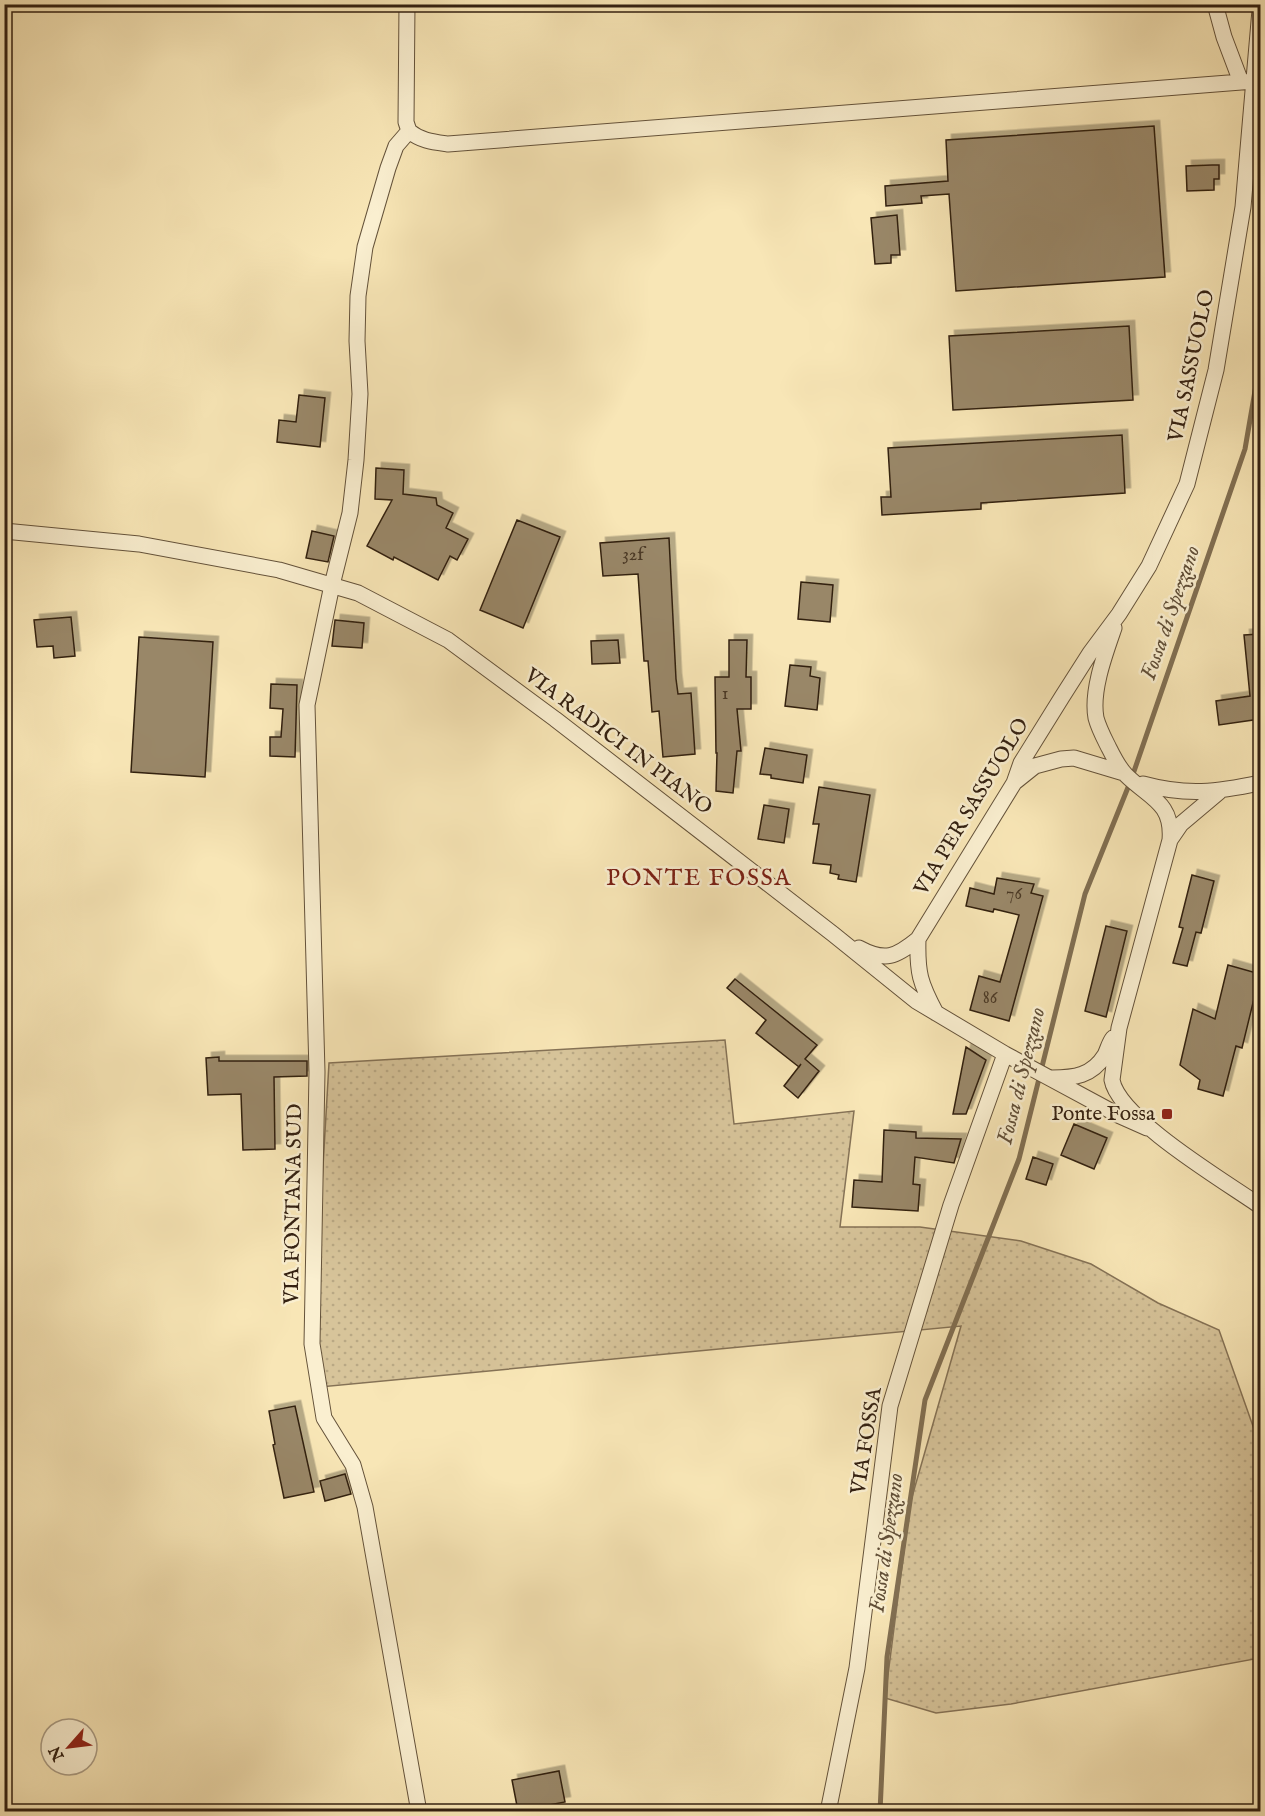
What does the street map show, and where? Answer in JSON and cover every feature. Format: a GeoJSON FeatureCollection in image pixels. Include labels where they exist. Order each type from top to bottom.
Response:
{"type":"FeatureCollection","features":[{"type":"Feature","properties":{"kind":"street"},"geometry":{"type":"LineString","coordinates":[[407,4],[406,122],[409,130],[416,136],[430,142],[448,144],[1248,82],[1224,37],[1215,4]]}},
{"type":"Feature","properties":{"kind":"street","name":"VIA SASSUOLO"},"geometry":{"type":"LineString","coordinates":[[1062,697],[1149,566],[1188,484],[1216,370],[1243,207],[1248,82],[1260,10]]}},
{"type":"Feature","properties":{"kind":"street","name":"VIA FONTANA SUD"},"geometry":{"type":"LineString","coordinates":[[409,130],[396,146],[365,247],[358,296],[357,341],[360,394],[350,513],[332,585],[307,705],[317,1072],[312,1344],[324,1418],[353,1465],[365,1508],[419,1812]]}},
{"type":"Feature","properties":{"kind":"street","name":"VIA RADICI IN PIANO"},"geometry":{"type":"LineString","coordinates":[[4,531],[139,544],[279,570],[358,593],[448,640],[555,719],[916,1000],[1005,1054],[1061,1081],[1119,1116],[1147,1128]]}},
{"type":"Feature","properties":{"kind":"street"},"geometry":{"type":"LineString","coordinates":[[1119,614],[1103,660],[1095,702],[1100,732],[1120,770]]}},
{"type":"Feature","properties":{"kind":"street","name":"VIA PER SASSUOLO"},"geometry":{"type":"LineString","coordinates":[[918,939],[1014,783],[1021,763],[1062,697]]}},
{"type":"Feature","properties":{"kind":"street"},"geometry":{"type":"LineString","coordinates":[[1014,783],[1035,766],[1074,758],[1120,770],[1157,793],[1171,828],[1170,840],[1119,1028],[1113,1087],[1126,1108],[1147,1128],[1260,1206]]}},
{"type":"Feature","properties":{"kind":"street"},"geometry":{"type":"LineString","coordinates":[[1157,793],[1169,791],[1219,792],[1260,783]]}},
{"type":"Feature","properties":{"kind":"street"},"geometry":{"type":"LineString","coordinates":[[1170,840],[1181,824],[1219,792]]}},
{"type":"Feature","properties":{"kind":"street"},"geometry":{"type":"LineString","coordinates":[[832,934],[871,954],[888,957],[903,952],[918,939]]}},
{"type":"Feature","properties":{"kind":"street"},"geometry":{"type":"LineString","coordinates":[[918,939],[919,972],[922,986],[936,1013]]}},
{"type":"Feature","properties":{"kind":"street"},"geometry":{"type":"LineString","coordinates":[[1061,1081],[1083,1076],[1093,1069],[1106,1054],[1119,1028]]}},
{"type":"Feature","properties":{"kind":"street","name":"VIA FOSSA"},"geometry":{"type":"LineString","coordinates":[[828,1812],[857,1668],[890,1406],[951,1205],[1005,1054]]}},
{"type":"Feature","properties":{"kind":"shaded area"},"geometry":{"type":"Polygon","coordinates":[[[725,1040],[734,1124],[854,1111],[840,1227],[920,1227],[1021,1241],[1091,1264],[1158,1303],[1219,1330],[1254,1429],[1260,1426],[1260,1658],[1011,1704],[936,1713],[885,1698],[910,1504],[961,1326],[320,1387],[313,1339],[329,1063],[725,1040]]]}},
{"type":"Feature","properties":{"kind":"building"},"geometry":{"type":"Polygon","coordinates":[[[1154,126],[1165,277],[956,291],[949,194],[921,196],[922,203],[886,206],[885,186],[948,181],[946,140],[1154,126]]]}},
{"type":"Feature","properties":{"kind":"building"},"geometry":{"type":"Polygon","coordinates":[[[1219,165],[1219,179],[1214,179],[1214,190],[1187,191],[1186,166],[1219,165]]]}},
{"type":"Feature","properties":{"kind":"building"},"geometry":{"type":"Polygon","coordinates":[[[897,215],[900,255],[891,255],[891,263],[875,264],[871,218],[897,215]]]}},
{"type":"Feature","properties":{"kind":"building"},"geometry":{"type":"Polygon","coordinates":[[[1129,326],[1133,400],[953,410],[949,336],[1129,326]]]}},
{"type":"Feature","properties":{"kind":"building"},"geometry":{"type":"Polygon","coordinates":[[[299,395],[325,398],[320,447],[277,442],[279,420],[296,422],[299,395]]]}},
{"type":"Feature","properties":{"kind":"building"},"geometry":{"type":"Polygon","coordinates":[[[1122,435],[1125,493],[981,503],[981,509],[882,515],[881,497],[891,497],[888,448],[1122,435]]]}},
{"type":"Feature","properties":{"kind":"building"},"geometry":{"type":"Polygon","coordinates":[[[376,468],[404,470],[403,494],[436,498],[437,505],[453,513],[446,528],[468,539],[457,560],[450,556],[438,580],[367,546],[392,500],[375,499],[376,468]]]}},
{"type":"Feature","properties":{"kind":"building"},"geometry":{"type":"Polygon","coordinates":[[[517,520],[560,537],[523,628],[480,610],[517,520]]]}},
{"type":"Feature","properties":{"kind":"building"},"geometry":{"type":"Polygon","coordinates":[[[312,531],[334,536],[328,562],[306,558],[312,531]]]}},
{"type":"Feature","properties":{"kind":"building"},"geometry":{"type":"Polygon","coordinates":[[[669,538],[676,679],[678,694],[691,693],[695,754],[663,757],[659,711],[652,712],[648,661],[644,661],[638,574],[603,576],[600,543],[669,538]]]}},
{"type":"Feature","properties":{"kind":"building"},"geometry":{"type":"Polygon","coordinates":[[[801,582],[833,585],[830,622],[798,619],[801,582]]]}},
{"type":"Feature","properties":{"kind":"building"},"geometry":{"type":"Polygon","coordinates":[[[71,617],[75,656],[54,658],[53,646],[37,647],[34,620],[71,617]]]}},
{"type":"Feature","properties":{"kind":"building"},"geometry":{"type":"Polygon","coordinates":[[[335,620],[364,623],[362,648],[332,646],[335,620]]]}},
{"type":"Feature","properties":{"kind":"building"},"geometry":{"type":"Polygon","coordinates":[[[1260,634],[1260,719],[1219,725],[1216,701],[1250,696],[1244,635],[1260,634]]]}},
{"type":"Feature","properties":{"kind":"building"},"geometry":{"type":"Polygon","coordinates":[[[139,637],[213,642],[205,777],[131,772],[139,637]]]}},
{"type":"Feature","properties":{"kind":"building"},"geometry":{"type":"Polygon","coordinates":[[[618,640],[620,663],[592,664],[591,641],[618,640]]]}},
{"type":"Feature","properties":{"kind":"building"},"geometry":{"type":"Polygon","coordinates":[[[729,640],[747,640],[746,677],[751,677],[751,709],[737,709],[741,751],[737,751],[733,793],[716,791],[715,677],[729,677],[729,640]]]}},
{"type":"Feature","properties":{"kind":"building"},"geometry":{"type":"Polygon","coordinates":[[[790,665],[811,667],[810,676],[820,678],[817,710],[785,706],[790,665]]]}},
{"type":"Feature","properties":{"kind":"building"},"geometry":{"type":"Polygon","coordinates":[[[271,684],[297,685],[295,757],[270,756],[270,737],[281,737],[283,709],[270,708],[271,684]]]}},
{"type":"Feature","properties":{"kind":"building"},"geometry":{"type":"Polygon","coordinates":[[[765,748],[807,755],[803,783],[760,774],[765,748]]]}},
{"type":"Feature","properties":{"kind":"building"},"geometry":{"type":"Polygon","coordinates":[[[819,787],[870,795],[856,882],[838,879],[839,875],[830,873],[831,865],[813,863],[819,824],[813,824],[819,787]]]}},
{"type":"Feature","properties":{"kind":"building"},"geometry":{"type":"Polygon","coordinates":[[[764,805],[789,809],[784,843],[758,839],[764,805]]]}},
{"type":"Feature","properties":{"kind":"building"},"geometry":{"type":"Polygon","coordinates":[[[1192,875],[1214,881],[1201,933],[1196,932],[1187,966],[1173,963],[1183,928],[1179,927],[1192,875]]]}},
{"type":"Feature","properties":{"kind":"building"},"geometry":{"type":"Polygon","coordinates":[[[997,878],[1034,884],[1031,893],[1043,896],[1009,1021],[970,1010],[979,976],[1000,982],[1019,915],[966,906],[970,888],[994,894],[997,878]]]}},
{"type":"Feature","properties":{"kind":"building"},"geometry":{"type":"Polygon","coordinates":[[[1106,926],[1127,931],[1106,1017],[1085,1011],[1106,926]]]}},
{"type":"Feature","properties":{"kind":"building"},"geometry":{"type":"Polygon","coordinates":[[[1228,965],[1260,974],[1242,1048],[1236,1046],[1223,1096],[1198,1089],[1200,1080],[1180,1065],[1193,1009],[1215,1019],[1228,965]]]}},
{"type":"Feature","properties":{"kind":"building"},"geometry":{"type":"Polygon","coordinates":[[[735,979],[817,1045],[805,1059],[819,1071],[798,1098],[784,1086],[799,1067],[756,1033],[766,1020],[727,988],[735,979]]]}},
{"type":"Feature","properties":{"kind":"building"},"geometry":{"type":"Polygon","coordinates":[[[966,1047],[986,1060],[966,1114],[953,1114],[966,1047]]]}},
{"type":"Feature","properties":{"kind":"building"},"geometry":{"type":"Polygon","coordinates":[[[219,1057],[219,1061],[307,1061],[307,1076],[274,1077],[275,1149],[243,1150],[241,1094],[208,1095],[206,1058],[219,1057]]]}},
{"type":"Feature","properties":{"kind":"building"},"geometry":{"type":"Polygon","coordinates":[[[1074,1124],[1107,1138],[1094,1169],[1061,1155],[1074,1124]]]}},
{"type":"Feature","properties":{"kind":"building"},"geometry":{"type":"Polygon","coordinates":[[[884,1130],[916,1132],[916,1138],[961,1139],[954,1163],[915,1157],[913,1184],[920,1185],[918,1211],[852,1207],[854,1180],[882,1182],[884,1130]]]}},
{"type":"Feature","properties":{"kind":"building"},"geometry":{"type":"Polygon","coordinates":[[[1033,1157],[1053,1164],[1046,1185],[1026,1179],[1033,1157]]]}},
{"type":"Feature","properties":{"kind":"building"},"geometry":{"type":"Polygon","coordinates":[[[295,1406],[314,1492],[284,1498],[273,1445],[275,1444],[269,1411],[295,1406]]]}},
{"type":"Feature","properties":{"kind":"building"},"geometry":{"type":"Polygon","coordinates":[[[345,1474],[351,1494],[325,1501],[320,1481],[345,1474]]]}},
{"type":"Feature","properties":{"kind":"building"},"geometry":{"type":"Polygon","coordinates":[[[559,1771],[565,1802],[518,1811],[512,1780],[559,1771]]]}},
{"type":"Feature","properties":{"kind":"waterway","name":"Fossa di Spezzano"},"geometry":{"type":"LineString","coordinates":[[880,1812],[887,1657],[925,1400],[1019,1159],[1085,894],[1131,780],[1245,449],[1260,362]]}},
{"type":"Feature","properties":{"kind":"place","name":"Ponte Fossa"},"geometry":{"type":"Point","coordinates":[1167,1114]}},
{"type":"Feature","properties":{"kind":"district","name":"PONTE FOSSA"},"geometry":{"type":"Point","coordinates":[699,878]}}]}
